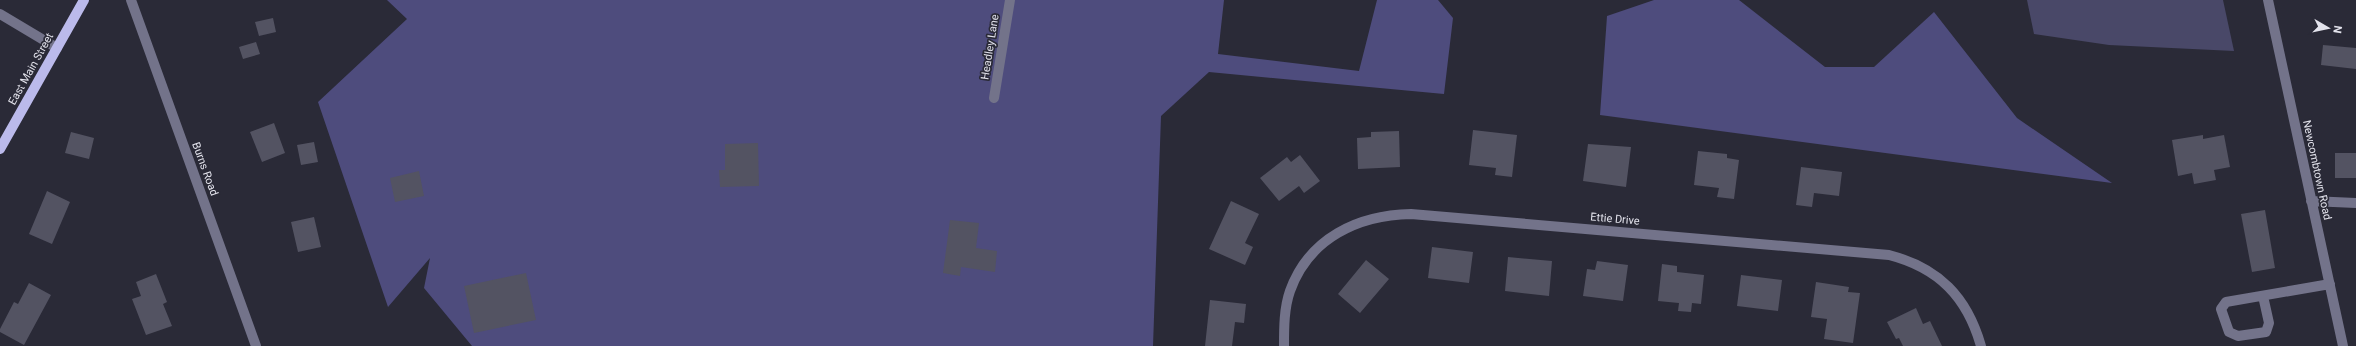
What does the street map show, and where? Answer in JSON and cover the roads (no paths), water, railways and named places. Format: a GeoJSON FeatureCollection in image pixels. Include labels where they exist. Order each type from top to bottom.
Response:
{"type":"FeatureCollection","features":[{"type":"Feature","properties":{"kind":"main road","name":"East Main Street"},"geometry":{"type":"LineString","coordinates":[[0,149],[84,0]]}},
{"type":"Feature","properties":{"kind":"street","name":"Burns Road"},"geometry":{"type":"LineString","coordinates":[[131,0],[256,346]]}},
{"type":"Feature","properties":{"kind":"street","name":"Headley Lane"},"geometry":{"type":"LineString","coordinates":[[994,98],[1010,0]]}},
{"type":"Feature","properties":{"kind":"street","name":"Newcombtown Road"},"geometry":{"type":"LineString","coordinates":[[2268,0],[2343,346]]}},
{"type":"Feature","properties":{"kind":"street"},"geometry":{"type":"LineString","coordinates":[[0,14],[57,48]]}},
{"type":"Feature","properties":{"kind":"street"},"geometry":{"type":"LineString","coordinates":[[2311,201],[2356,203]]}},
{"type":"Feature","properties":{"kind":"street","name":"Ettie Drive"},"geometry":{"type":"LineString","coordinates":[[1284,346],[1285,314],[1290,292],[1298,273],[1311,253],[1324,240],[1342,229],[1364,220],[1387,214],[1411,214],[1889,255],[1909,260],[1929,271],[1948,286],[1974,323],[1981,346]]}},
{"type":"Feature","properties":{"kind":"street"},"geometry":{"type":"LineString","coordinates":[[2263,296],[2270,323],[2266,332],[2238,336],[2229,332],[2221,309],[2226,302],[2330,284]]}}]}
